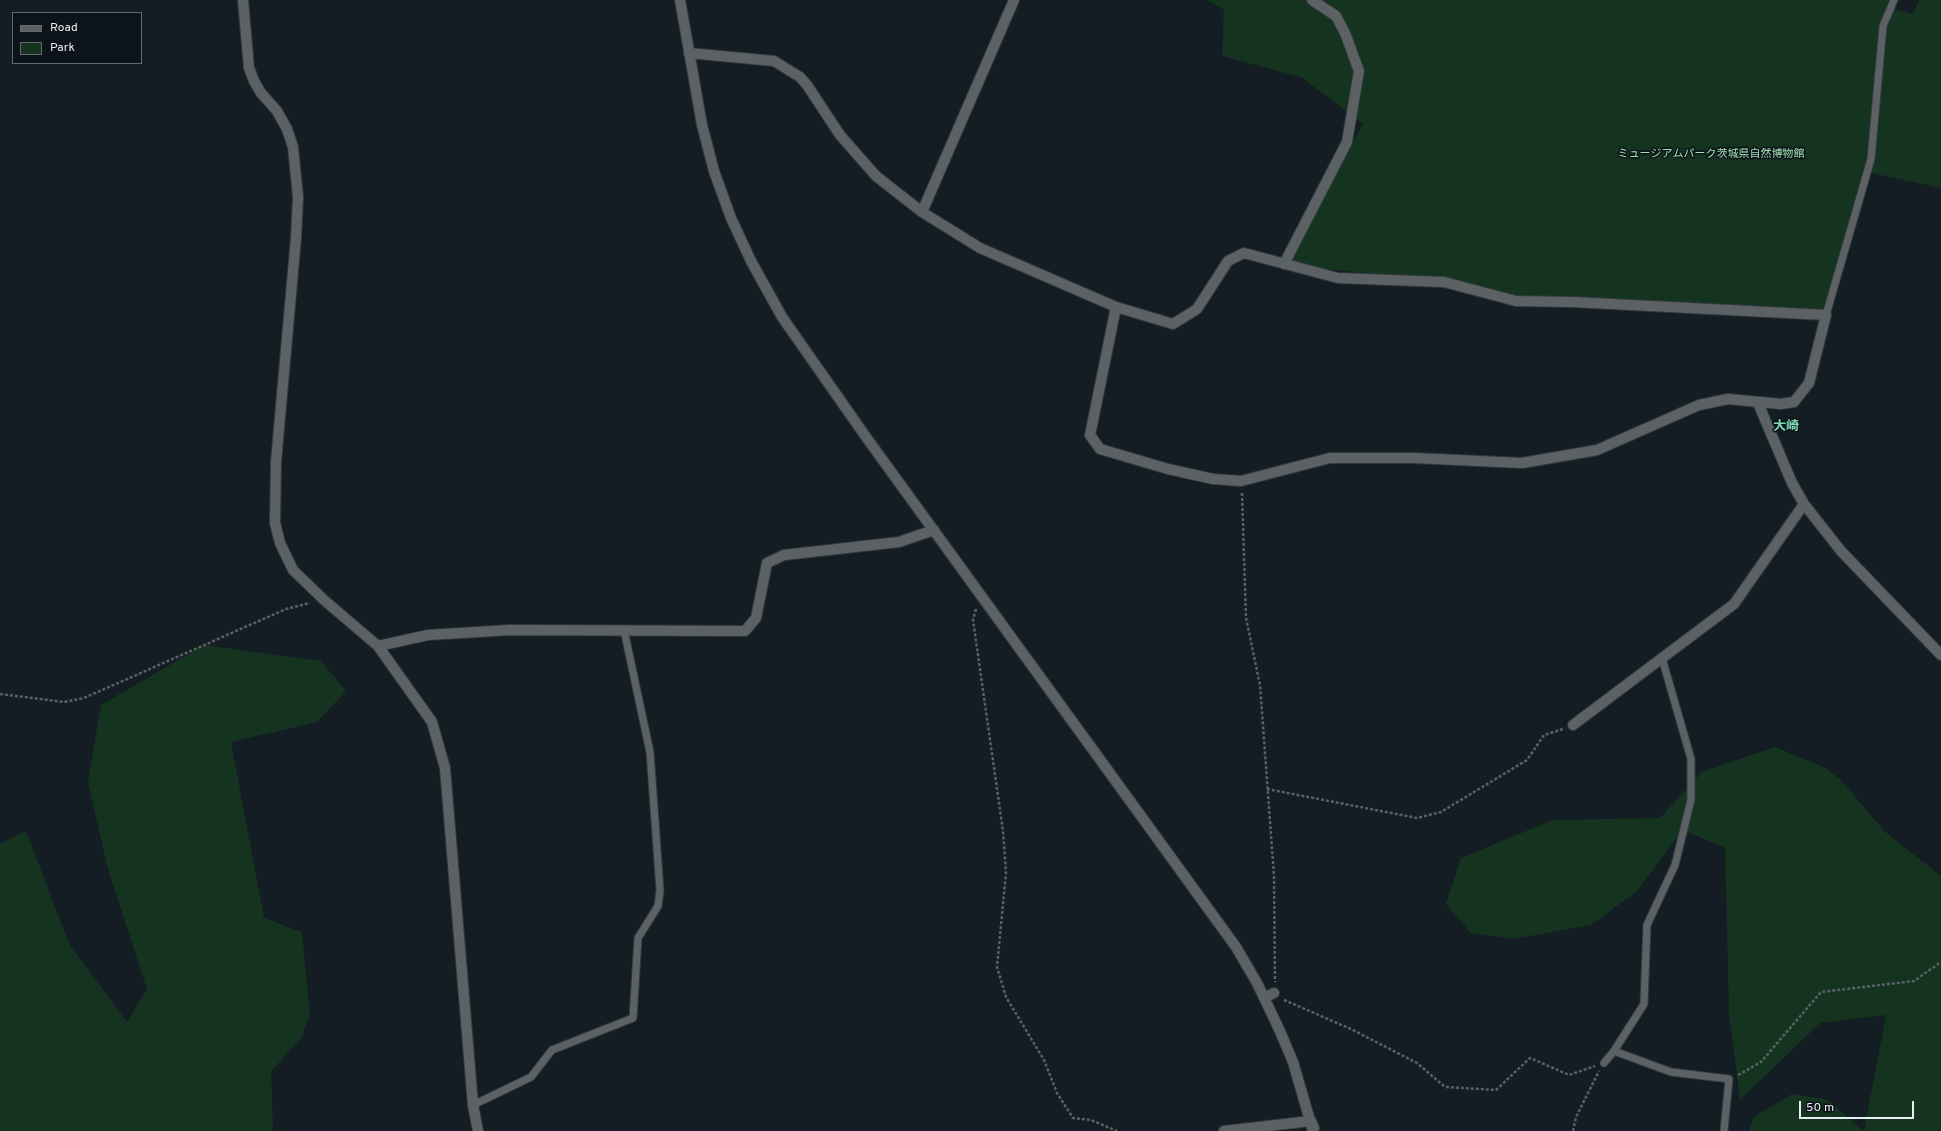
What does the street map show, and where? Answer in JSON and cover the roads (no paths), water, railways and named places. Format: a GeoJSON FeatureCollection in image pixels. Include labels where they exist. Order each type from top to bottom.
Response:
{"type":"FeatureCollection","features":[{"type":"Feature","properties":{"kind":"street"},"geometry":{"type":"LineString","coordinates":[[243,0],[249,68],[261,93],[277,110],[287,129],[293,147],[298,197],[296,238],[276,462],[275,523],[280,544],[293,570],[324,600],[378,646],[432,722],[445,768],[473,1105],[478,1131]]}},
{"type":"Feature","properties":{"kind":"street"},"geometry":{"type":"LineString","coordinates":[[680,0],[688,53],[702,125],[714,171],[731,218],[751,261],[782,317],[866,437],[1236,947],[1265,998],[1293,1062],[1312,1126],[1316,1131]]}},
{"type":"Feature","properties":{"kind":"street"},"geometry":{"type":"LineString","coordinates":[[922,212],[1014,0]]}},
{"type":"Feature","properties":{"kind":"street"},"geometry":{"type":"LineString","coordinates":[[1284,264],[1347,142],[1359,71],[1345,33],[1336,16],[1312,0]]}},
{"type":"Feature","properties":{"kind":"street"},"geometry":{"type":"LineString","coordinates":[[688,53],[774,61],[800,78],[807,85],[840,135],[876,176],[922,212],[980,248],[1116,307],[1173,324],[1197,310],[1228,261],[1244,253],[1338,278],[1444,282],[1516,301],[1573,302],[1826,315],[1809,383],[1794,402],[1781,404],[1758,403],[1728,399],[1699,405],[1597,450],[1522,463],[1414,458],[1330,458],[1241,481],[1213,479],[1168,469],[1100,449],[1090,435],[1116,307]]}},
{"type":"Feature","properties":{"kind":"street"},"geometry":{"type":"LineString","coordinates":[[1758,403],[1792,483],[1804,504],[1841,551],[1941,655]]}},
{"type":"Feature","properties":{"kind":"street"},"geometry":{"type":"LineString","coordinates":[[1572,725],[1734,604],[1804,504]]}},
{"type":"Feature","properties":{"kind":"street"},"geometry":{"type":"LineString","coordinates":[[378,646],[428,635],[510,630],[745,631],[756,618],[767,563],[784,555],[899,542],[934,530]]}},
{"type":"Feature","properties":{"kind":"street"},"geometry":{"type":"LineString","coordinates":[[1265,998],[1274,993]]}},
{"type":"Feature","properties":{"kind":"street"},"geometry":{"type":"LineString","coordinates":[[1224,1131],[1312,1126]]}},
{"type":"Feature","properties":{"kind":"lane"},"geometry":{"type":"LineString","coordinates":[[1826,315],[1871,159],[1883,26],[1894,0]]}},
{"type":"Feature","properties":{"kind":"lane"},"geometry":{"type":"LineString","coordinates":[[473,1105],[531,1077],[552,1050],[633,1018],[638,938],[658,906],[660,890],[650,752],[624,630]]}},
{"type":"Feature","properties":{"kind":"lane"},"geometry":{"type":"LineString","coordinates":[[1604,1063],[1614,1051],[1644,1004],[1647,926],[1676,865],[1691,800],[1691,759],[1662,658]]}},
{"type":"Feature","properties":{"kind":"lane"},"geometry":{"type":"LineString","coordinates":[[1614,1051],[1671,1072],[1729,1079],[1724,1131]]}},
{"type":"Feature","properties":{"kind":"district","name":"大崎"},"geometry":{"type":"Point","coordinates":[1786,427]}},
{"type":"Feature","properties":{"kind":"park label","name":"ミュージアムパーク茨城県自然博物館"},"geometry":{"type":"Point","coordinates":[1711,155]}}]}
